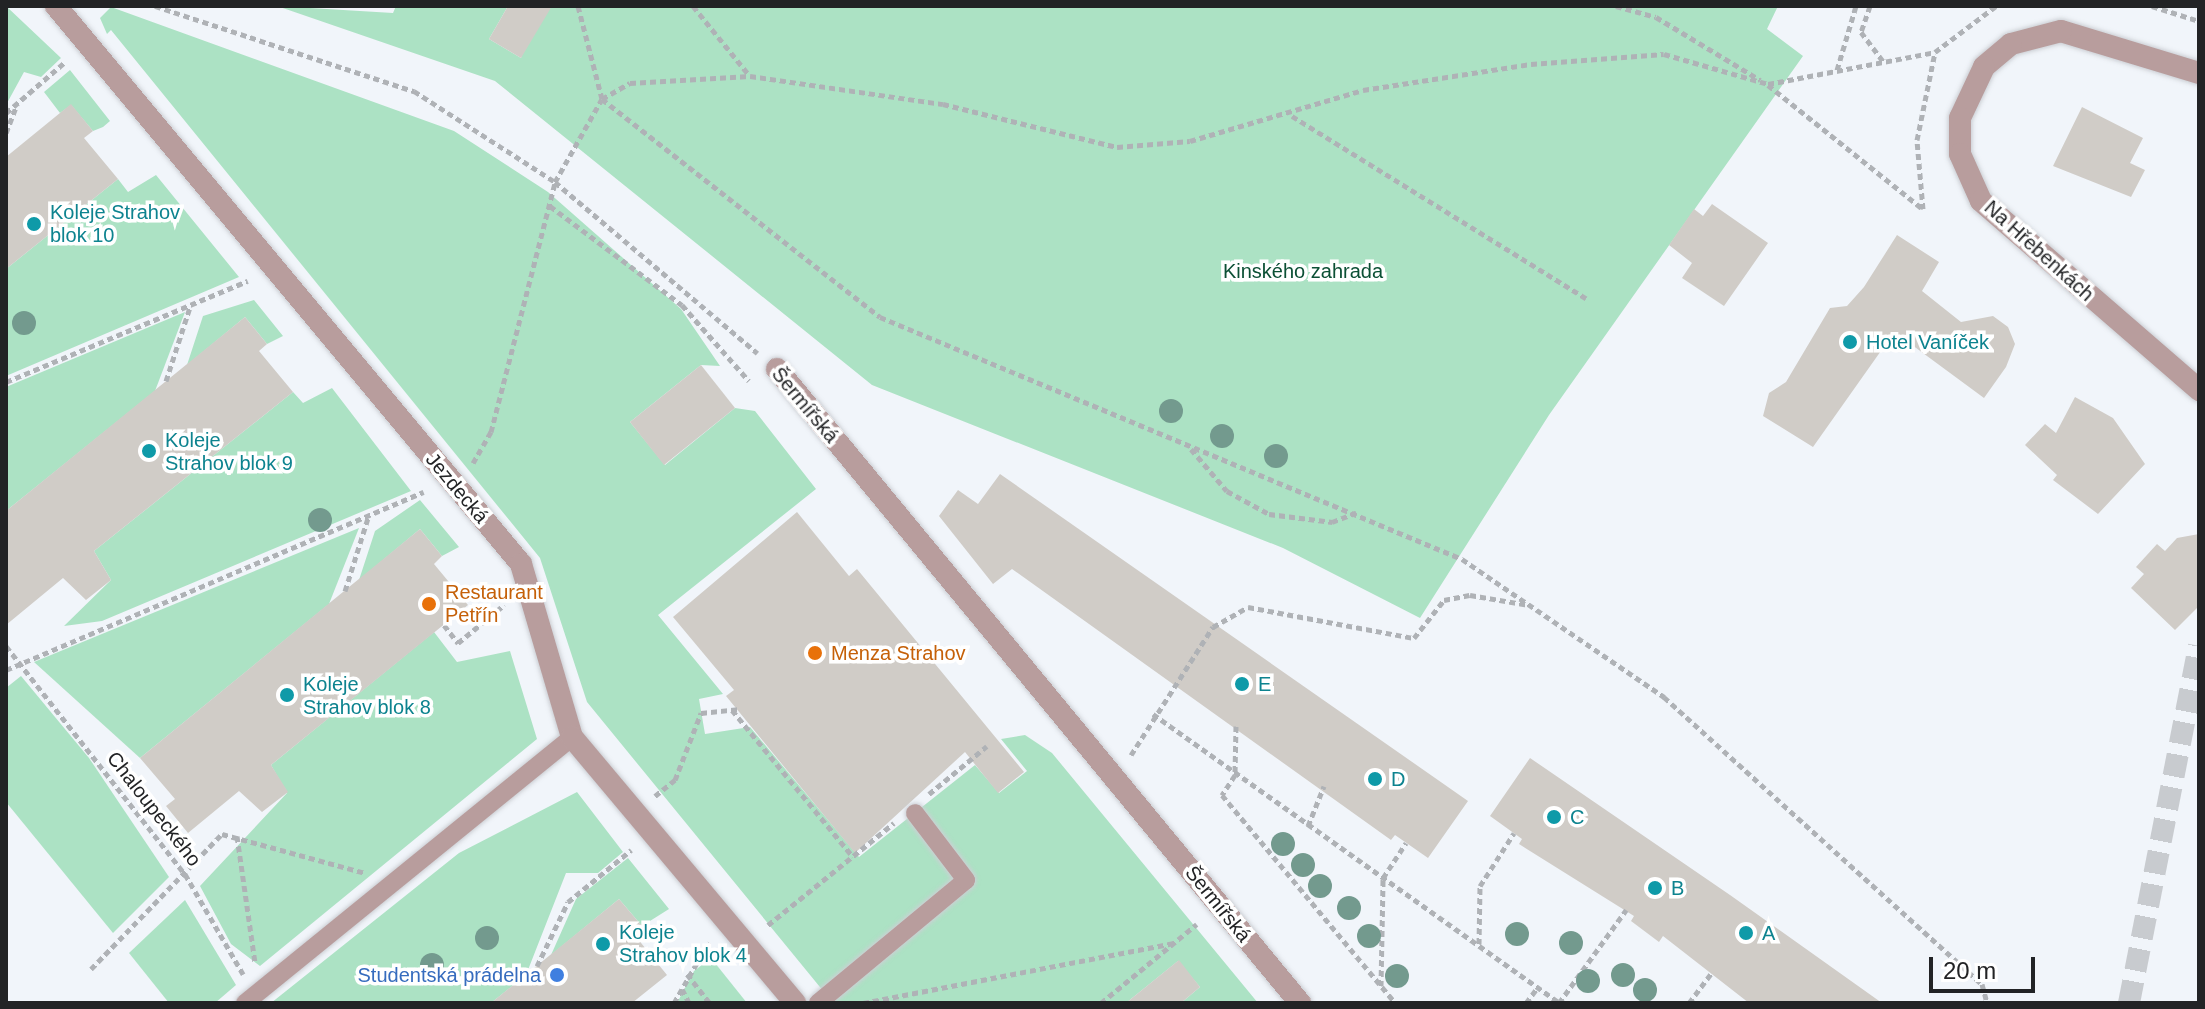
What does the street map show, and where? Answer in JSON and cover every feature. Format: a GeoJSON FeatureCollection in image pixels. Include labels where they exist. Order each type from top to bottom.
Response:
{"type":"FeatureCollection","features":[{"type":"Feature","properties":{"kind":"street","name":"Jezdecká"},"geometry":{"type":"LineString","coordinates":[[56,6],[521,564],[572,737],[795,1003]]}},
{"type":"Feature","properties":{"kind":"street","name":"Na Hřebenkách"},"geometry":{"type":"LineString","coordinates":[[2199,73],[2061,31],[2011,44],[1984,67],[1969,88],[1960,130],[1960,154],[1981,201],[2199,390]]}},
{"type":"Feature","properties":{"kind":"street","name":"Šermířská"},"geometry":{"type":"LineString","coordinates":[[777,369],[1300,1003]]}},
{"type":"Feature","properties":{"kind":"lane"},"geometry":{"type":"LineString","coordinates":[[250,999],[572,737]]}},
{"type":"Feature","properties":{"kind":"lane"},"geometry":{"type":"LineString","coordinates":[[818,1003],[966,880],[915,813]]}},
{"type":"Feature","properties":{"kind":"path","name":"Šermířská"},"geometry":{"type":"LineString","coordinates":[[155,6],[414,91],[555,182],[777,369]]}},
{"type":"Feature","properties":{"kind":"path"},"geometry":{"type":"LineString","coordinates":[[578,6],[602,99],[880,317],[1462,559],[1664,697],[1982,984],[1987,1003]]}},
{"type":"Feature","properties":{"kind":"path"},"geometry":{"type":"LineString","coordinates":[[693,6],[750,76]]}},
{"type":"Feature","properties":{"kind":"path"},"geometry":{"type":"LineString","coordinates":[[1616,6],[1656,17],[1768,84],[1923,209],[1917,140],[1935,52]]}},
{"type":"Feature","properties":{"kind":"path"},"geometry":{"type":"LineString","coordinates":[[1837,71],[1856,6]]}},
{"type":"Feature","properties":{"kind":"path"},"geometry":{"type":"LineString","coordinates":[[1870,6],[1861,32],[1884,62]]}},
{"type":"Feature","properties":{"kind":"path"},"geometry":{"type":"LineString","coordinates":[[6,670],[17,660],[451,482],[477,461],[491,432],[555,182],[602,99],[654,77],[750,76],[943,104],[1117,147],[1190,141],[1292,116],[1363,90],[1664,54],[1768,84],[1935,52],[1996,6]]}},
{"type":"Feature","properties":{"kind":"path"},"geometry":{"type":"LineString","coordinates":[[2152,6],[2199,21]]}},
{"type":"Feature","properties":{"kind":"path"},"geometry":{"type":"LineString","coordinates":[[6,113],[87,43]]}},
{"type":"Feature","properties":{"kind":"path"},"geometry":{"type":"LineString","coordinates":[[6,133],[18,103]]}},
{"type":"Feature","properties":{"kind":"path"},"geometry":{"type":"LineString","coordinates":[[1292,116],[1586,298]]}},
{"type":"Feature","properties":{"kind":"path"},"geometry":{"type":"LineString","coordinates":[[6,382],[275,269]]}},
{"type":"Feature","properties":{"kind":"path"},"geometry":{"type":"LineString","coordinates":[[166,381],[190,306]]}},
{"type":"Feature","properties":{"kind":"path"},"geometry":{"type":"LineString","coordinates":[[1190,448],[1227,491],[1269,514],[1332,522],[1356,513]]}},
{"type":"Feature","properties":{"kind":"path"},"geometry":{"type":"LineString","coordinates":[[345,591],[368,517]]}},
{"type":"Feature","properties":{"kind":"path"},"geometry":{"type":"LineString","coordinates":[[444,625],[458,643],[528,586]]}},
{"type":"Feature","properties":{"kind":"path"},"geometry":{"type":"LineString","coordinates":[[1118,783],[1153,714],[1213,627],[1248,607],[1414,638],[1444,600],[1470,595],[1534,606]]}},
{"type":"Feature","properties":{"kind":"path","name":"Chaloupeckého"},"geometry":{"type":"LineString","coordinates":[[6,646],[185,874],[250,999]]}},
{"type":"Feature","properties":{"kind":"path"},"geometry":{"type":"LineString","coordinates":[[635,813],[675,780],[701,713],[735,710],[853,857],[745,944]]}},
{"type":"Feature","properties":{"kind":"path"},"geometry":{"type":"LineString","coordinates":[[1153,714],[1560,1003],[1626,910]]}},
{"type":"Feature","properties":{"kind":"path"},"geometry":{"type":"LineString","coordinates":[[1236,726],[1235,775],[1222,795],[1395,1003]]}},
{"type":"Feature","properties":{"kind":"path"},"geometry":{"type":"LineString","coordinates":[[1308,826],[1324,786]]}},
{"type":"Feature","properties":{"kind":"path"},"geometry":{"type":"LineString","coordinates":[[1479,945],[1480,886],[1514,833]]}},
{"type":"Feature","properties":{"kind":"path"},"geometry":{"type":"LineString","coordinates":[[91,969],[222,834],[394,880]]}},
{"type":"Feature","properties":{"kind":"path"},"geometry":{"type":"LineString","coordinates":[[237,836],[250,999]]}},
{"type":"Feature","properties":{"kind":"path"},"geometry":{"type":"LineString","coordinates":[[1381,987],[1383,878],[1406,843]]}},
{"type":"Feature","properties":{"kind":"path"},"geometry":{"type":"LineString","coordinates":[[537,966],[568,902],[631,850]]}},
{"type":"Feature","properties":{"kind":"path"},"geometry":{"type":"LineString","coordinates":[[1101,1003],[1218,904]]}},
{"type":"Feature","properties":{"kind":"path"},"geometry":{"type":"LineString","coordinates":[[674,1003],[687,974],[722,917]]}},
{"type":"Feature","properties":{"kind":"path"},"geometry":{"type":"LineString","coordinates":[[863,1003],[1174,943]]}},
{"type":"Feature","properties":{"kind":"path"},"geometry":{"type":"LineString","coordinates":[[1689,1003],[1712,972]]}},
{"type":"Feature","properties":{"kind":"path"},"geometry":{"type":"LineString","coordinates":[[687,974],[710,1003]]}},
{"type":"Feature","properties":{"kind":"path"},"geometry":{"type":"LineString","coordinates":[[1526,1003],[1538,987]]}},
{"type":"Feature","properties":{"kind":"path"},"geometry":{"type":"LineString","coordinates":[[681,989],[689,1003]]}},
{"type":"Feature","properties":{"kind":"green space"},"geometry":{"type":"Polygon","coordinates":[[[6,6],[61,58],[41,77],[24,72],[6,105],[6,6]]]}},
{"type":"Feature","properties":{"kind":"green space","name":"Kinského zahrada"},"geometry":{"type":"Polygon","coordinates":[[[277,6],[393,13],[396,6],[508,6],[489,39],[521,58],[535,6],[1778,6],[1767,29],[1803,56],[1549,415],[1420,618],[1283,548],[872,385],[495,81],[277,6]]]}},
{"type":"Feature","properties":{"kind":"green space"},"geometry":{"type":"Polygon","coordinates":[[[111,7],[454,131],[548,192],[681,309],[720,366],[701,365],[630,422],[665,465],[735,408],[755,411],[816,489],[658,615],[723,694],[699,699],[705,734],[750,727],[859,857],[975,765],[999,793],[1027,771],[1001,739],[1025,735],[1052,753],[1258,1003],[1181,1003],[1200,987],[1178,961],[1126,1003],[833,1003],[587,702],[540,558],[111,30],[107,34],[100,18],[111,7]]]}},
{"type":"Feature","properties":{"kind":"green space"},"geometry":{"type":"Polygon","coordinates":[[[70,70],[110,121],[103,127],[93,131],[71,105],[60,113],[44,92],[70,70]]]}},
{"type":"Feature","properties":{"kind":"green space"},"geometry":{"type":"Polygon","coordinates":[[[156,175],[239,277],[6,376],[6,269],[118,179],[128,192],[156,175]]]}},
{"type":"Feature","properties":{"kind":"green space"},"geometry":{"type":"Polygon","coordinates":[[[254,300],[283,336],[267,344],[245,317],[187,365],[203,316],[254,300]]]}},
{"type":"Feature","properties":{"kind":"green space"},"geometry":{"type":"Polygon","coordinates":[[[185,312],[155,391],[6,511],[6,387],[185,312]]]}},
{"type":"Feature","properties":{"kind":"green space"},"geometry":{"type":"Polygon","coordinates":[[[332,388],[411,491],[102,621],[64,626],[111,580],[94,551],[293,392],[303,403],[332,388]]]}},
{"type":"Feature","properties":{"kind":"green space"},"geometry":{"type":"Polygon","coordinates":[[[420,500],[459,547],[442,556],[420,529],[359,580],[375,531],[420,500]]]}},
{"type":"Feature","properties":{"kind":"green space"},"geometry":{"type":"Polygon","coordinates":[[[359,528],[329,604],[140,758],[34,662],[359,528]]]}},
{"type":"Feature","properties":{"kind":"green space"},"geometry":{"type":"Polygon","coordinates":[[[434,632],[457,662],[510,651],[537,739],[260,966],[231,944],[200,886],[287,793],[271,765],[434,632]]]}},
{"type":"Feature","properties":{"kind":"green space"},"geometry":{"type":"Polygon","coordinates":[[[21,676],[89,758],[169,877],[113,933],[6,802],[6,688],[21,676]]]}},
{"type":"Feature","properties":{"kind":"green space"},"geometry":{"type":"Polygon","coordinates":[[[577,792],[623,852],[598,873],[566,873],[526,975],[491,1003],[271,1003],[459,853],[577,792]]]}},
{"type":"Feature","properties":{"kind":"green space"},"geometry":{"type":"Polygon","coordinates":[[[628,858],[669,909],[642,926],[619,899],[551,955],[576,899],[628,858]]]}},
{"type":"Feature","properties":{"kind":"green space"},"geometry":{"type":"Polygon","coordinates":[[[185,900],[236,985],[215,1003],[169,1003],[129,953],[185,900]]]}},
{"type":"Feature","properties":{"kind":"green space"},"geometry":{"type":"Polygon","coordinates":[[[711,958],[747,1003],[677,1003],[694,971],[711,958]]]}},
{"type":"Feature","properties":{"kind":"building"},"geometry":{"type":"Polygon","coordinates":[[[508,6],[552,6],[521,58],[489,39],[508,6]]]}},
{"type":"Feature","properties":{"kind":"building","name":"Koleje Strahov blok 10"},"geometry":{"type":"Polygon","coordinates":[[[71,104],[93,131],[84,138],[118,179],[6,269],[6,157],[71,104]]]}},
{"type":"Feature","properties":{"kind":"building"},"geometry":{"type":"Polygon","coordinates":[[[2082,107],[2143,138],[2130,163],[2145,170],[2131,197],[2053,166],[2082,107]]]}},
{"type":"Feature","properties":{"kind":"building"},"geometry":{"type":"Polygon","coordinates":[[[1712,204],[1768,243],[1724,306],[1682,278],[1692,263],[1669,245],[1694,209],[1703,216],[1712,204]]]}},
{"type":"Feature","properties":{"kind":"building","name":"Hotel Vaníček"},"geometry":{"type":"Polygon","coordinates":[[[1897,235],[1939,262],[1922,291],[1961,322],[1993,316],[2008,327],[2015,344],[2006,367],[1984,398],[1908,342],[1883,348],[1813,447],[1763,416],[1769,393],[1786,382],[1830,308],[1847,306],[1864,287],[1897,235]]]}},
{"type":"Feature","properties":{"kind":"building","name":"Koleje Strahov blok 9"},"geometry":{"type":"Polygon","coordinates":[[[245,317],[267,344],[259,351],[293,392],[94,551],[111,580],[86,600],[63,578],[6,625],[6,511],[245,317]]]}},
{"type":"Feature","properties":{"kind":"building"},"geometry":{"type":"Polygon","coordinates":[[[701,365],[735,408],[664,465],[630,422],[701,365]]]}},
{"type":"Feature","properties":{"kind":"building"},"geometry":{"type":"Polygon","coordinates":[[[2075,397],[2113,418],[2145,464],[2098,514],[2053,480],[2057,475],[2025,445],[2045,424],[2056,433],[2075,397]]]}},
{"type":"Feature","properties":{"kind":"building"},"geometry":{"type":"Polygon","coordinates":[[[1000,474],[1468,801],[1428,858],[1395,835],[1391,840],[1012,569],[993,584],[939,516],[958,490],[978,504],[1000,474]]]}},
{"type":"Feature","properties":{"kind":"building","name":"Menza Strahov"},"geometry":{"type":"Polygon","coordinates":[[[797,512],[849,576],[857,569],[1024,772],[998,793],[965,752],[855,853],[726,696],[734,690],[673,617],[797,512]]]}},
{"type":"Feature","properties":{"kind":"building","name":"Koleje Strahov blok 8"},"geometry":{"type":"Polygon","coordinates":[[[420,529],[442,556],[434,564],[468,605],[271,765],[288,792],[262,812],[239,791],[188,833],[166,806],[175,799],[140,758],[420,529]]]}},
{"type":"Feature","properties":{"kind":"building"},"geometry":{"type":"Polygon","coordinates":[[[2199,534],[2199,606],[2175,630],[2131,588],[2144,574],[2136,567],[2157,544],[2165,551],[2177,538],[2199,534]]]}},
{"type":"Feature","properties":{"kind":"building"},"geometry":{"type":"Polygon","coordinates":[[[1530,758],[1882,1003],[1749,1003],[1663,936],[1659,942],[1631,921],[1634,916],[1519,844],[1522,839],[1490,816],[1530,758]]]}},
{"type":"Feature","properties":{"kind":"building","name":"Koleje Strahov blok 4"},"geometry":{"type":"Polygon","coordinates":[[[619,899],[642,926],[633,933],[667,975],[632,1003],[491,1003],[619,899]]]}},
{"type":"Feature","properties":{"kind":"building"},"geometry":{"type":"Polygon","coordinates":[[[1179,960],[1200,987],[1181,1003],[1126,1003],[1179,960]]]}},
{"type":"Feature","properties":{"kind":"tunnel"},"geometry":{"type":"LineString","coordinates":[[2129,1003],[2199,646]]}},
{"type":"Feature","properties":{"kind":"place","name":"Koleje Strahov blok 10"},"geometry":{"type":"Point","coordinates":[34,224]}},
{"type":"Feature","properties":{"kind":"place","name":"Hotel Vaníček"},"geometry":{"type":"Point","coordinates":[1850,342]}},
{"type":"Feature","properties":{"kind":"place","name":"Koleje Strahov blok 9"},"geometry":{"type":"Point","coordinates":[149,451]}},
{"type":"Feature","properties":{"kind":"place","name":"Restaurant Petřín"},"geometry":{"type":"Point","coordinates":[429,604]}},
{"type":"Feature","properties":{"kind":"place","name":"Menza Strahov"},"geometry":{"type":"Point","coordinates":[815,653]}},
{"type":"Feature","properties":{"kind":"place","name":"E"},"geometry":{"type":"Point","coordinates":[1242,684]}},
{"type":"Feature","properties":{"kind":"place","name":"Koleje Strahov blok 8"},"geometry":{"type":"Point","coordinates":[287,695]}},
{"type":"Feature","properties":{"kind":"place","name":"D"},"geometry":{"type":"Point","coordinates":[1375,779]}},
{"type":"Feature","properties":{"kind":"place","name":"C"},"geometry":{"type":"Point","coordinates":[1554,817]}},
{"type":"Feature","properties":{"kind":"place","name":"B"},"geometry":{"type":"Point","coordinates":[1655,888]}},
{"type":"Feature","properties":{"kind":"place","name":"A"},"geometry":{"type":"Point","coordinates":[1746,933]}},
{"type":"Feature","properties":{"kind":"place","name":"Koleje Strahov blok 4"},"geometry":{"type":"Point","coordinates":[603,944]}},
{"type":"Feature","properties":{"kind":"place","name":"Studentská prádelna"},"geometry":{"type":"Point","coordinates":[557,975]}}]}
